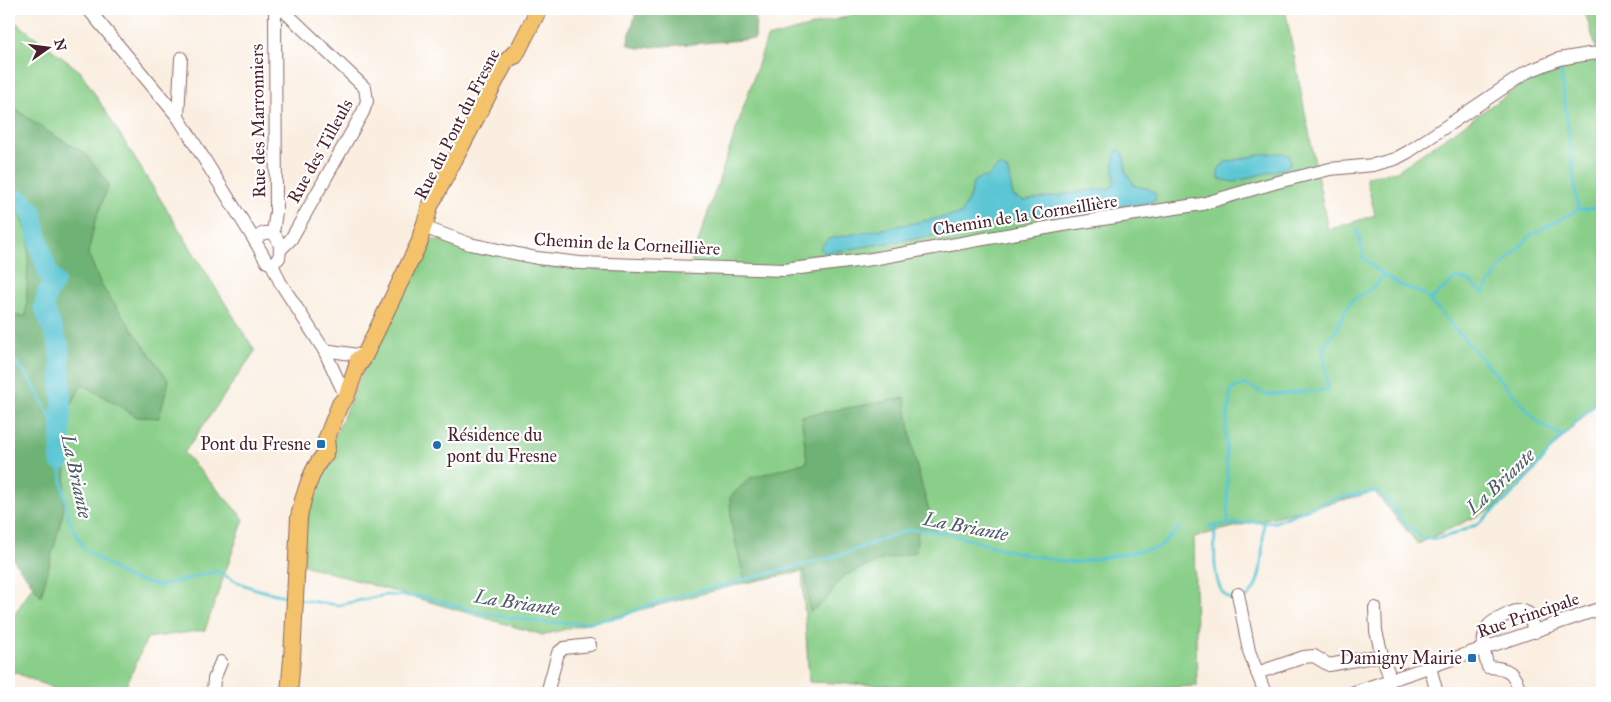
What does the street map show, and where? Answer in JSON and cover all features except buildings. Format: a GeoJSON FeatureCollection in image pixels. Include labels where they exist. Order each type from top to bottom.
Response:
{"type":"FeatureCollection","features":[{"type":"Feature","properties":{"kind":"main road","name":"Rue du Pont du Fresne"},"geometry":{"type":"LineString","coordinates":[[289,693],[299,517],[302,499],[319,459],[326,451],[326,440],[340,404],[346,397],[357,362],[407,250],[414,238],[440,206],[539,9]]}},
{"type":"Feature","properties":{"kind":"street"},"geometry":{"type":"LineString","coordinates":[[88,9],[178,117],[267,262],[272,264],[280,282],[324,350],[346,397]]}},
{"type":"Feature","properties":{"kind":"street","name":"Rue des Marronniers"},"geometry":{"type":"LineString","coordinates":[[273,233],[276,212],[274,9]]}},
{"type":"Feature","properties":{"kind":"street","name":"Rue des Tilleuls"},"geometry":{"type":"LineString","coordinates":[[281,249],[291,239],[363,112],[367,101],[365,88],[282,9]]}},
{"type":"Feature","properties":{"kind":"street","name":"Chemin de la Corneillière"},"geometry":{"type":"LineString","coordinates":[[424,226],[470,244],[501,252],[580,263],[784,270],[872,259],[1062,225],[1202,204],[1274,183],[1330,170],[1373,165],[1388,161],[1408,152],[1527,72],[1559,59],[1602,53]]}},
{"type":"Feature","properties":{"kind":"street"},"geometry":{"type":"LineString","coordinates":[[178,117],[181,58]]}},
{"type":"Feature","properties":{"kind":"street"},"geometry":{"type":"LineString","coordinates":[[255,241],[260,234],[266,232],[273,233],[279,240],[281,249],[279,258],[272,264]]}},
{"type":"Feature","properties":{"kind":"street"},"geometry":{"type":"LineString","coordinates":[[324,350],[357,362]]}},
{"type":"Feature","properties":{"kind":"street"},"geometry":{"type":"LineString","coordinates":[[1239,600],[1249,652],[1265,693]]}},
{"type":"Feature","properties":{"kind":"street"},"geometry":{"type":"LineString","coordinates":[[1375,608],[1376,631],[1382,656],[1391,680]]}},
{"type":"Feature","properties":{"kind":"street","name":"Rue Principale"},"geometry":{"type":"LineString","coordinates":[[1352,693],[1602,608]]}},
{"type":"Feature","properties":{"kind":"street"},"geometry":{"type":"LineString","coordinates":[[1521,693],[1515,677],[1509,670],[1488,666],[1483,650],[1486,631],[1490,624],[1512,611],[1522,610],[1528,613],[1535,632]]}},
{"type":"Feature","properties":{"kind":"street"},"geometry":{"type":"LineString","coordinates":[[547,693],[558,653],[564,648],[590,645]]}},
{"type":"Feature","properties":{"kind":"street"},"geometry":{"type":"LineString","coordinates":[[1257,672],[1314,656],[1329,665],[1382,656]]}},
{"type":"Feature","properties":{"kind":"street"},"geometry":{"type":"LineString","coordinates":[[213,693],[214,679],[221,662]]}},
{"type":"Feature","properties":{"kind":"street"},"geometry":{"type":"LineString","coordinates":[[1430,667],[1437,693]]}},
{"type":"Feature","properties":{"kind":"green space"},"geometry":{"type":"Polygon","coordinates":[[[637,9],[753,9],[756,20],[755,39],[638,48],[627,44],[637,9]]]}},
{"type":"Feature","properties":{"kind":"green space"},"geometry":{"type":"Polygon","coordinates":[[[875,9],[1285,9],[1328,230],[1375,215],[1366,177],[1397,171],[1540,72],[1600,60],[1584,9],[1602,9],[1602,398],[1494,508],[1418,544],[1375,492],[1194,537],[1197,686],[1055,693],[935,693],[934,687],[809,682],[802,568],[543,635],[297,563],[310,494],[379,334],[422,243],[433,240],[446,241],[541,266],[637,271],[689,269],[767,38],[875,9]]]}},
{"type":"Feature","properties":{"kind":"green space"},"geometry":{"type":"Polygon","coordinates":[[[9,17],[81,72],[255,351],[184,453],[244,519],[205,630],[147,638],[123,693],[65,693],[9,670],[9,624],[36,580],[9,547],[9,17]]]}},
{"type":"Feature","properties":{"kind":"green space"},"geometry":{"type":"Polygon","coordinates":[[[9,104],[48,132],[85,153],[109,184],[95,222],[88,253],[101,285],[169,381],[159,418],[137,417],[82,384],[70,408],[63,513],[41,596],[9,554],[9,316],[26,316],[29,235],[18,215],[9,214],[9,104]]]}},
{"type":"Feature","properties":{"kind":"green space"},"geometry":{"type":"Polygon","coordinates":[[[905,398],[914,456],[936,533],[918,529],[916,552],[882,560],[843,576],[826,600],[810,612],[805,571],[745,583],[731,523],[730,497],[750,478],[807,462],[801,416],[905,398]]]}},
{"type":"Feature","properties":{"kind":"water"},"geometry":{"type":"Polygon","coordinates":[[[1121,150],[1124,156],[1126,172],[1135,186],[1149,189],[1155,193],[1156,200],[1145,204],[1044,214],[943,234],[825,253],[820,248],[828,239],[961,214],[971,194],[973,182],[981,177],[986,178],[1000,165],[1008,171],[1013,196],[1023,201],[1113,187],[1116,151],[1121,150]]]}},
{"type":"Feature","properties":{"kind":"water"},"geometry":{"type":"Polygon","coordinates":[[[1281,153],[1289,155],[1291,164],[1285,168],[1234,182],[1219,179],[1218,170],[1225,162],[1264,154],[1281,153]]]}},
{"type":"Feature","properties":{"kind":"waterway"},"geometry":{"type":"LineString","coordinates":[[1561,72],[1578,210]]}},
{"type":"Feature","properties":{"kind":"waterway"},"geometry":{"type":"LineString","coordinates":[[9,199],[21,200],[32,211],[48,273],[55,282],[47,293],[44,307],[59,346],[62,404],[60,461]]}},
{"type":"Feature","properties":{"kind":"waterway"},"geometry":{"type":"LineString","coordinates":[[1430,300],[1456,278],[1469,281],[1483,293],[1503,265],[1531,235],[1578,210],[1602,207]]}},
{"type":"Feature","properties":{"kind":"waterway"},"geometry":{"type":"LineString","coordinates":[[1228,524],[1226,430],[1231,390],[1245,384],[1267,395],[1328,390],[1323,347],[1334,333],[1351,301],[1375,286],[1384,275],[1364,259],[1357,229]]}},
{"type":"Feature","properties":{"kind":"waterway"},"geometry":{"type":"LineString","coordinates":[[1384,275],[1398,284],[1424,294],[1539,423],[1563,436]]}},
{"type":"Feature","properties":{"kind":"waterway","name":"La Briante"},"geometry":{"type":"LineString","coordinates":[[9,355],[28,376],[51,417],[69,520],[84,549],[128,578],[160,586],[217,571],[252,588],[290,597]]}},
{"type":"Feature","properties":{"kind":"waterway","name":"La Briante"},"geometry":{"type":"LineString","coordinates":[[1209,526],[1275,522],[1332,499],[1377,491],[1388,501],[1406,525],[1421,537],[1436,539],[1454,534],[1478,524],[1508,498],[1532,473],[1553,446],[1602,396]]}},
{"type":"Feature","properties":{"kind":"waterway"},"geometry":{"type":"LineString","coordinates":[[1243,600],[1250,594],[1259,576],[1264,522]]}},
{"type":"Feature","properties":{"kind":"waterway"},"geometry":{"type":"LineString","coordinates":[[1215,525],[1215,557],[1218,581],[1222,591],[1228,598],[1237,600]]}},
{"type":"Feature","properties":{"kind":"waterway","name":"La Briante"},"geometry":{"type":"LineString","coordinates":[[301,600],[339,605],[385,595],[424,597],[486,614],[549,623],[581,623],[621,617],[641,608],[679,596],[841,555],[910,529],[944,533],[1023,554],[1073,563],[1158,548],[1181,527]]}},
{"type":"Feature","properties":{"kind":"place","name":"Pont du Fresne"},"geometry":{"type":"Point","coordinates":[321,444]}},
{"type":"Feature","properties":{"kind":"place","name":"Résidence du pont du Fresne"},"geometry":{"type":"Point","coordinates":[437,445]}},
{"type":"Feature","properties":{"kind":"place","name":"Damigny Mairie"},"geometry":{"type":"Point","coordinates":[1472,658]}}]}
